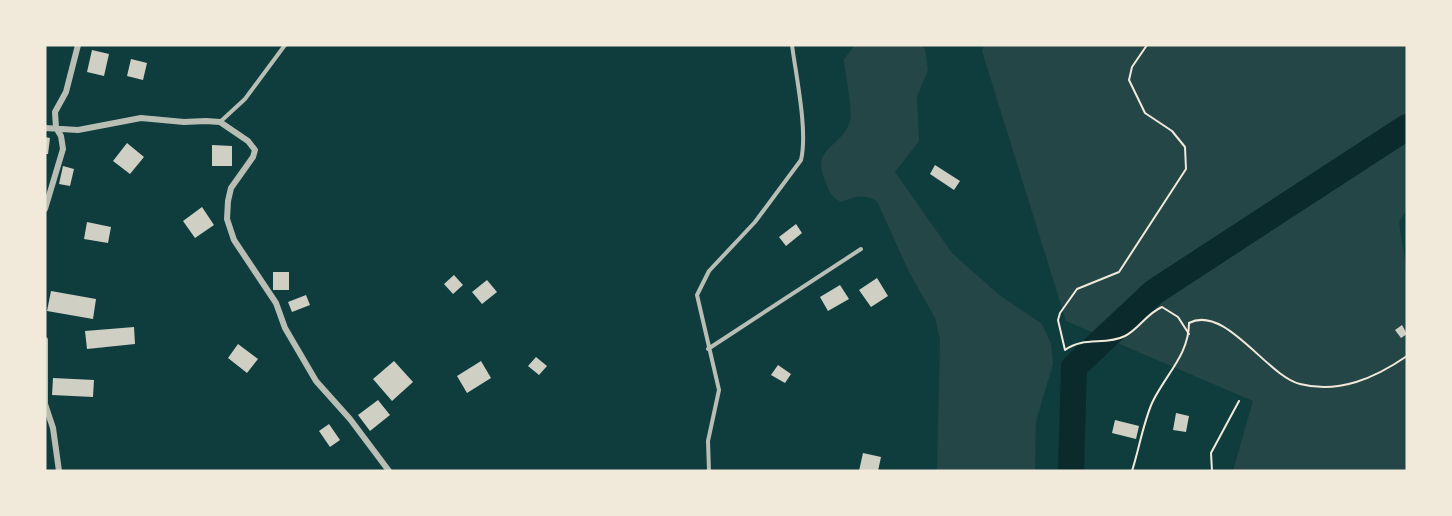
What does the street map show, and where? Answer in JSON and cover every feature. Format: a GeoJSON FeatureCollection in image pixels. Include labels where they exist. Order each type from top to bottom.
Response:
{"type":"FeatureCollection","features":[{"type":"Feature","properties":{"kind":"street"},"geometry":{"type":"LineString","coordinates":[[45,209],[63,149],[61,136],[56,128],[55,112],[66,92],[78,45]]}},
{"type":"Feature","properties":{"kind":"street"},"geometry":{"type":"LineString","coordinates":[[45,128],[78,130],[141,118],[220,122],[248,141],[255,150],[253,157],[231,188],[228,201],[227,219],[234,240],[276,303],[285,328],[316,381],[350,419],[389,471]]}},
{"type":"Feature","properties":{"kind":"street"},"geometry":{"type":"LineString","coordinates":[[45,340],[45,404],[53,428],[59,471]]}},
{"type":"Feature","properties":{"kind":"lane"},"geometry":{"type":"LineString","coordinates":[[220,122],[245,99],[285,45]]}},
{"type":"Feature","properties":{"kind":"lane"},"geometry":{"type":"LineString","coordinates":[[709,471],[708,441],[719,390],[696,295],[709,271],[755,222],[801,159],[802,123],[792,45]]}},
{"type":"Feature","properties":{"kind":"lane"},"geometry":{"type":"LineString","coordinates":[[708,349],[861,249]]}},
{"type":"Feature","properties":{"kind":"path"},"geometry":{"type":"LineString","coordinates":[[1147,45],[1132,67],[1129,80],[1145,113],[1172,131],[1185,147],[1186,169],[1119,272],[1077,289],[1060,312],[1058,320],[1065,350],[1073,344],[1127,335],[1150,312],[1162,307],[1178,317],[1189,334]]}},
{"type":"Feature","properties":{"kind":"path"},"geometry":{"type":"LineString","coordinates":[[1407,243],[1407,261]]}},
{"type":"Feature","properties":{"kind":"path"},"geometry":{"type":"LineString","coordinates":[[1132,471],[1153,402],[1181,357],[1189,334],[1189,323],[1198,318],[1208,319],[1232,333],[1291,380],[1330,388],[1352,385],[1407,356]]}},
{"type":"Feature","properties":{"kind":"path"},"geometry":{"type":"LineString","coordinates":[[1212,471],[1211,453],[1239,401]]}},
{"type":"Feature","properties":{"kind":"shaded area"},"geometry":{"type":"Polygon","coordinates":[[[855,45],[921,45],[925,49],[928,70],[917,97],[919,141],[895,172],[952,253],[998,294],[1042,324],[1051,344],[1053,364],[1036,421],[1035,471],[937,471],[940,339],[935,318],[909,272],[877,201],[863,196],[841,202],[829,190],[821,169],[824,154],[841,137],[850,121],[850,100],[844,59],[855,45]]]}},
{"type":"Feature","properties":{"kind":"shaded area"},"geometry":{"type":"Polygon","coordinates":[[[984,45],[1407,45],[1407,209],[1399,222],[1407,274],[1407,471],[1233,471],[1253,401],[1066,321],[982,51],[984,45]]]}},
{"type":"Feature","properties":{"kind":"building"},"geometry":{"type":"Polygon","coordinates":[[[92,50],[109,54],[104,76],[87,72],[92,50]]]}},
{"type":"Feature","properties":{"kind":"building"},"geometry":{"type":"Polygon","coordinates":[[[131,59],[147,63],[143,80],[127,76],[131,59]]]}},
{"type":"Feature","properties":{"kind":"building"},"geometry":{"type":"Polygon","coordinates":[[[45,137],[50,138],[48,154],[45,154],[45,137]]]}},
{"type":"Feature","properties":{"kind":"building"},"geometry":{"type":"Polygon","coordinates":[[[127,143],[144,157],[130,174],[113,161],[127,143]]]}},
{"type":"Feature","properties":{"kind":"building"},"geometry":{"type":"Polygon","coordinates":[[[212,145],[232,146],[232,166],[212,166],[212,145]]]}},
{"type":"Feature","properties":{"kind":"building"},"geometry":{"type":"Polygon","coordinates":[[[935,165],[960,181],[954,190],[930,174],[935,165]]]}},
{"type":"Feature","properties":{"kind":"building"},"geometry":{"type":"Polygon","coordinates":[[[63,166],[74,169],[70,186],[59,184],[63,166]]]}},
{"type":"Feature","properties":{"kind":"building"},"geometry":{"type":"Polygon","coordinates":[[[202,207],[214,225],[195,238],[183,221],[202,207]]]}},
{"type":"Feature","properties":{"kind":"building"},"geometry":{"type":"Polygon","coordinates":[[[87,222],[111,227],[108,243],[84,239],[87,222]]]}},
{"type":"Feature","properties":{"kind":"building"},"geometry":{"type":"Polygon","coordinates":[[[796,224],[802,233],[786,246],[779,237],[796,224]]]}},
{"type":"Feature","properties":{"kind":"building"},"geometry":{"type":"Polygon","coordinates":[[[273,272],[289,272],[289,290],[273,290],[273,272]]]}},
{"type":"Feature","properties":{"kind":"building"},"geometry":{"type":"Polygon","coordinates":[[[454,275],[463,285],[453,294],[444,284],[454,275]]]}},
{"type":"Feature","properties":{"kind":"building"},"geometry":{"type":"Polygon","coordinates":[[[877,278],[888,296],[871,307],[859,290],[877,278]]]}},
{"type":"Feature","properties":{"kind":"building"},"geometry":{"type":"Polygon","coordinates":[[[487,280],[497,292],[482,304],[472,292],[487,280]]]}},
{"type":"Feature","properties":{"kind":"building"},"geometry":{"type":"Polygon","coordinates":[[[840,285],[849,299],[828,311],[820,297],[840,285]]]}},
{"type":"Feature","properties":{"kind":"building"},"geometry":{"type":"Polygon","coordinates":[[[51,291],[96,299],[93,319],[47,311],[51,291]]]}},
{"type":"Feature","properties":{"kind":"building"},"geometry":{"type":"Polygon","coordinates":[[[306,295],[310,305],[292,312],[288,302],[306,295]]]}},
{"type":"Feature","properties":{"kind":"building"},"geometry":{"type":"Polygon","coordinates":[[[1402,325],[1407,334],[1401,338],[1395,330],[1402,325]]]}},
{"type":"Feature","properties":{"kind":"building"},"geometry":{"type":"Polygon","coordinates":[[[134,327],[135,344],[87,349],[85,331],[134,327]]]}},
{"type":"Feature","properties":{"kind":"building"},"geometry":{"type":"Polygon","coordinates":[[[238,344],[258,359],[247,373],[228,358],[238,344]]]}},
{"type":"Feature","properties":{"kind":"building"},"geometry":{"type":"Polygon","coordinates":[[[536,357],[547,366],[539,375],[528,366],[536,357]]]}},
{"type":"Feature","properties":{"kind":"building"},"geometry":{"type":"Polygon","coordinates":[[[394,361],[413,382],[392,401],[373,379],[394,361]]]}},
{"type":"Feature","properties":{"kind":"building"},"geometry":{"type":"Polygon","coordinates":[[[481,361],[491,378],[467,393],[457,376],[481,361]]]}},
{"type":"Feature","properties":{"kind":"building"},"geometry":{"type":"Polygon","coordinates":[[[778,365],[791,374],[785,383],[771,375],[778,365]]]}},
{"type":"Feature","properties":{"kind":"building"},"geometry":{"type":"Polygon","coordinates":[[[53,378],[94,380],[93,397],[52,395],[53,378]]]}},
{"type":"Feature","properties":{"kind":"building"},"geometry":{"type":"Polygon","coordinates":[[[378,400],[390,415],[370,431],[358,415],[378,400]]]}},
{"type":"Feature","properties":{"kind":"building"},"geometry":{"type":"Polygon","coordinates":[[[1176,413],[1189,416],[1186,432],[1173,430],[1176,413]]]}},
{"type":"Feature","properties":{"kind":"building"},"geometry":{"type":"Polygon","coordinates":[[[1115,420],[1139,426],[1136,439],[1112,433],[1115,420]]]}},
{"type":"Feature","properties":{"kind":"building"},"geometry":{"type":"Polygon","coordinates":[[[329,424],[340,440],[330,447],[319,431],[329,424]]]}},
{"type":"Feature","properties":{"kind":"building"},"geometry":{"type":"Polygon","coordinates":[[[863,453],[881,457],[878,471],[859,471],[863,453]]]}},
{"type":"Feature","properties":{"kind":"waterway"},"geometry":{"type":"LineString","coordinates":[[1071,471],[1074,367],[1154,292],[1407,127]]}}]}
